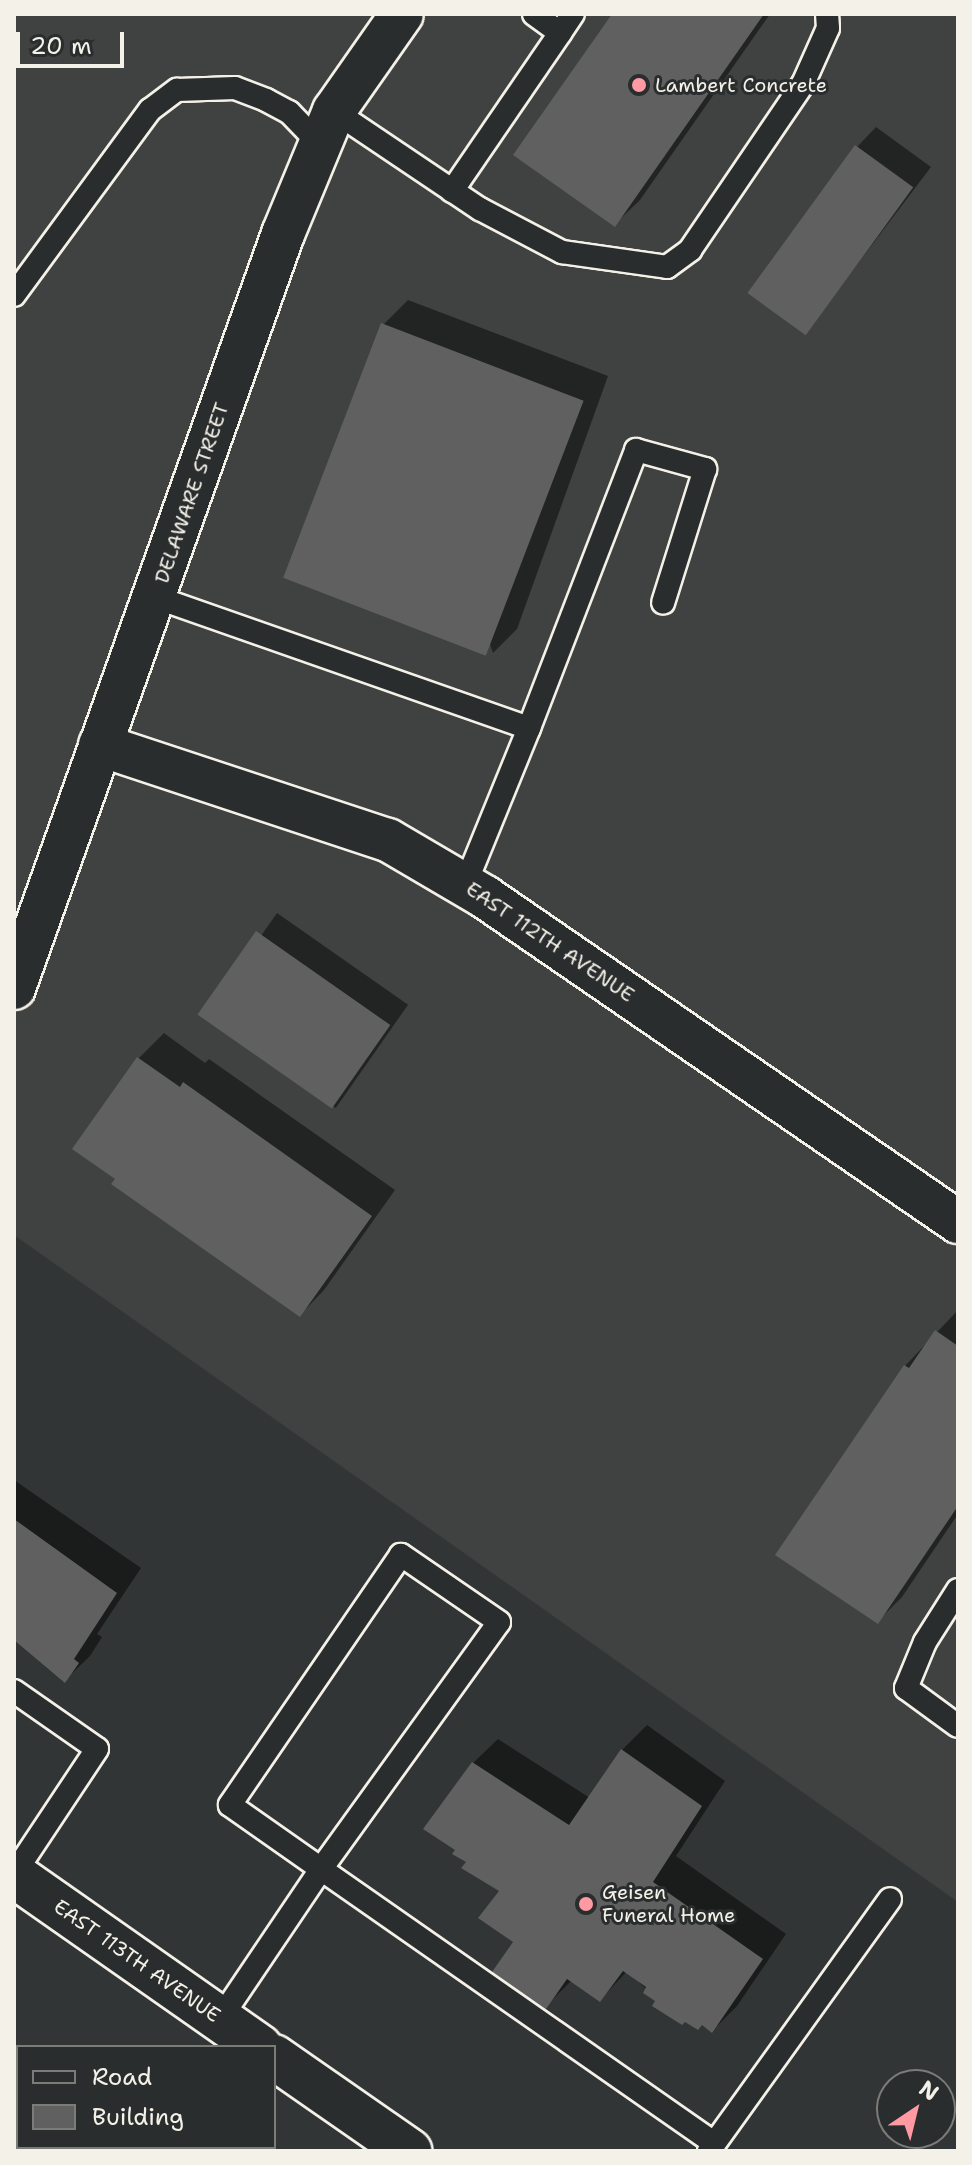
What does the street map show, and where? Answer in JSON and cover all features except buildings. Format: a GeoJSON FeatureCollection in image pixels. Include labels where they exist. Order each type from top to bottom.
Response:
{"type":"FeatureCollection","features":[{"type":"Feature","properties":{"kind":"street","name":"DELAWARE STREET"},"geometry":{"type":"LineString","coordinates":[[14,988],[315,156],[334,111],[402,14]]}},
{"type":"Feature","properties":{"kind":"street","name":"EAST 112TH AVENUE"},"geometry":{"type":"LineString","coordinates":[[100,745],[388,840],[465,885],[958,1222]]}},
{"type":"Feature","properties":{"kind":"street","name":"EAST 113TH AVENUE"},"geometry":{"type":"LineString","coordinates":[[14,1874],[257,2045]]}},
{"type":"Feature","properties":{"kind":"street"},"geometry":{"type":"LineString","coordinates":[[276,2058],[409,2151]]}},
{"type":"Feature","properties":{"kind":"lane"},"geometry":{"type":"LineString","coordinates":[[452,191],[567,23],[534,14]]}},
{"type":"Feature","properties":{"kind":"lane"},"geometry":{"type":"LineString","coordinates":[[334,111],[452,191],[562,252],[667,267],[690,250],[803,84],[828,28],[827,14]]}},
{"type":"Feature","properties":{"kind":"lane"},"geometry":{"type":"LineString","coordinates":[[14,295],[150,110],[177,90],[235,88],[266,100],[289,112],[311,135],[315,156]]}},
{"type":"Feature","properties":{"kind":"lane"},"geometry":{"type":"LineString","coordinates":[[465,885],[636,450],[705,469],[663,603]]}},
{"type":"Feature","properties":{"kind":"lane"},"geometry":{"type":"LineString","coordinates":[[155,597],[529,728]]}},
{"type":"Feature","properties":{"kind":"lane"},"geometry":{"type":"LineString","coordinates":[[220,2019],[321,1869],[499,1622],[401,1555],[230,1805],[321,1869],[712,2147],[890,1899]]}},
{"type":"Feature","properties":{"kind":"lane"},"geometry":{"type":"LineString","coordinates":[[958,1590],[925,1642],[906,1688],[958,1726]]}},
{"type":"Feature","properties":{"kind":"lane"},"geometry":{"type":"LineString","coordinates":[[14,1691],[97,1749],[14,1874]]}},
{"type":"Feature","properties":{"kind":"shaded area"},"geometry":{"type":"Polygon","coordinates":[[[14,14],[958,14],[958,1902],[14,1235],[14,14]]]}},
{"type":"Feature","properties":{"kind":"place","name":"Lambert Concrete"},"geometry":{"type":"Point","coordinates":[639,85]}},
{"type":"Feature","properties":{"kind":"place","name":"Geisen Funeral Home"},"geometry":{"type":"Point","coordinates":[586,1904]}}]}
